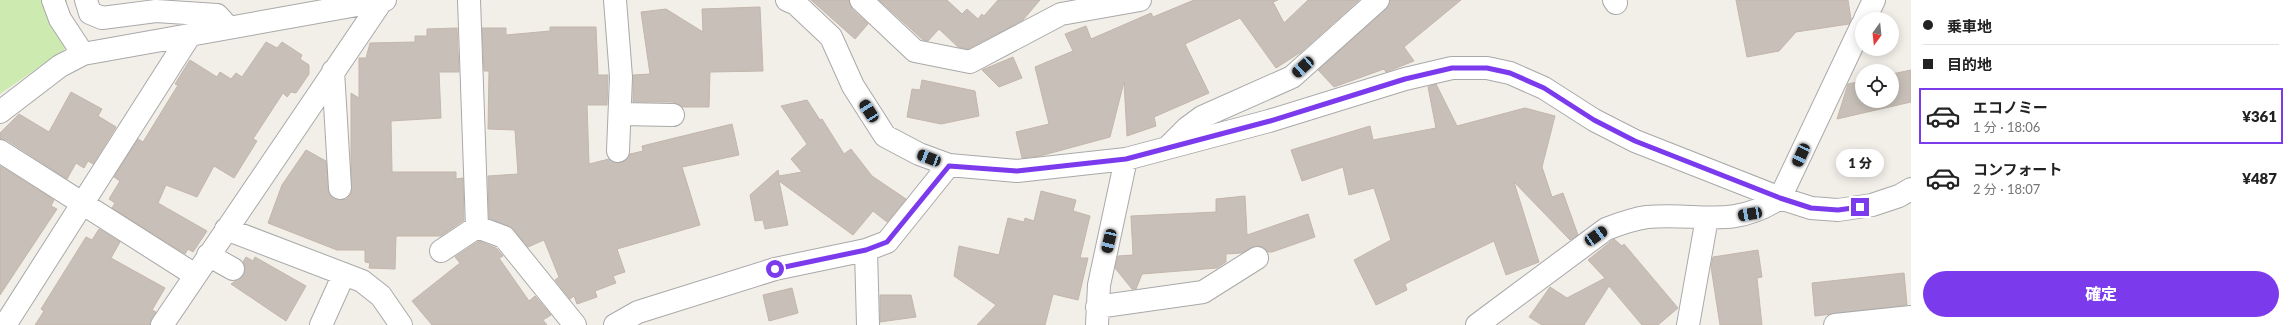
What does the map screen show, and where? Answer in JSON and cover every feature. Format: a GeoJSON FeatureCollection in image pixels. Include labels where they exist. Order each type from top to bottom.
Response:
{"type":"FeatureCollection","features":[{"type":"Feature","properties":{"kind":"street"},"geometry":{"type":"LineString","coordinates":[[53,0],[60,19],[83,54]]}},
{"type":"Feature","properties":{"kind":"street"},"geometry":{"type":"LineString","coordinates":[[86,0],[90,12],[102,18],[156,11],[217,15],[229,28]]}},
{"type":"Feature","properties":{"kind":"street"},"geometry":{"type":"LineString","coordinates":[[136,14],[140,8],[177,0]]}},
{"type":"Feature","properties":{"kind":"street"},"geometry":{"type":"LineString","coordinates":[[469,0],[477,227]]}},
{"type":"Feature","properties":{"kind":"street"},"geometry":{"type":"LineString","coordinates":[[616,0],[621,77],[621,114],[618,151]]}},
{"type":"Feature","properties":{"kind":"street"},"geometry":{"type":"LineString","coordinates":[[787,0],[796,4],[831,37],[853,86],[886,136],[919,154],[949,166],[1017,171],[1126,159],[1169,146],[1262,123],[1405,79],[1452,68],[1487,68],[1510,73],[1544,88],[1594,120],[1635,141],[1780,198],[1811,208],[1838,210],[1872,205],[1899,196],[1911,189]]}},
{"type":"Feature","properties":{"kind":"street"},"geometry":{"type":"LineString","coordinates":[[861,0],[915,51],[970,62],[1061,14],[1140,0]]}},
{"type":"Feature","properties":{"kind":"street"},"geometry":{"type":"LineString","coordinates":[[1169,146],[1187,128],[1202,118],[1292,77],[1378,0]]}},
{"type":"Feature","properties":{"kind":"street"},"geometry":{"type":"LineString","coordinates":[[1868,12],[1874,0]]}},
{"type":"Feature","properties":{"kind":"street"},"geometry":{"type":"LineString","coordinates":[[0,112],[60,66],[83,54],[229,28],[309,7],[383,1]]}},
{"type":"Feature","properties":{"kind":"street"},"geometry":{"type":"LineString","coordinates":[[162,325],[194,274],[333,71],[383,1]]}},
{"type":"Feature","properties":{"kind":"street"},"geometry":{"type":"LineString","coordinates":[[5,325],[190,36]]}},
{"type":"Feature","properties":{"kind":"street"},"geometry":{"type":"LineString","coordinates":[[1477,325],[1606,229],[1628,221],[1647,217],[1729,218],[1750,214],[1780,198],[1855,40]]}},
{"type":"Feature","properties":{"kind":"street"},"geometry":{"type":"LineString","coordinates":[[333,71],[340,188]]}},
{"type":"Feature","properties":{"kind":"street"},"geometry":{"type":"LineString","coordinates":[[621,114],[672,115]]}},
{"type":"Feature","properties":{"kind":"street"},"geometry":{"type":"LineString","coordinates":[[0,151],[194,274]]}},
{"type":"Feature","properties":{"kind":"street"},"geometry":{"type":"LineString","coordinates":[[1126,159],[1098,285],[1097,316],[1203,292],[1257,258]]}},
{"type":"Feature","properties":{"kind":"street"},"geometry":{"type":"LineString","coordinates":[[615,325],[638,312],[775,269],[866,250],[887,242],[949,166]]}},
{"type":"Feature","properties":{"kind":"street"},"geometry":{"type":"LineString","coordinates":[[1688,325],[1708,218]]}},
{"type":"Feature","properties":{"kind":"street"},"geometry":{"type":"LineString","coordinates":[[441,251],[477,227]]}},
{"type":"Feature","properties":{"kind":"street"},"geometry":{"type":"LineString","coordinates":[[477,227],[504,237],[575,325]]}},
{"type":"Feature","properties":{"kind":"street"},"geometry":{"type":"LineString","coordinates":[[226,229],[362,282],[381,296],[401,325]]}},
{"type":"Feature","properties":{"kind":"street"},"geometry":{"type":"LineString","coordinates":[[866,250],[868,325]]}},
{"type":"Feature","properties":{"kind":"street"},"geometry":{"type":"LineString","coordinates":[[208,255],[233,269]]}},
{"type":"Feature","properties":{"kind":"street"},"geometry":{"type":"LineString","coordinates":[[321,325],[344,274]]}},
{"type":"Feature","properties":{"kind":"street"},"geometry":{"type":"LineString","coordinates":[[1835,325],[1911,317]]}},
{"type":"Feature","properties":{"kind":"green space"},"geometry":{"type":"Polygon","coordinates":[[[0,0],[67,0],[68,47],[0,94],[0,0]]]}},
{"type":"Feature","properties":{"kind":"building"},"geometry":{"type":"Polygon","coordinates":[[[811,0],[849,0],[852,9],[868,24],[855,39],[811,0]]]}},
{"type":"Feature","properties":{"kind":"building"},"geometry":{"type":"Polygon","coordinates":[[[879,0],[947,0],[962,14],[967,9],[978,19],[982,14],[984,16],[998,0],[1040,0],[1023,20],[968,49],[958,47],[939,29],[928,41],[923,40],[879,0]]]}},
{"type":"Feature","properties":{"kind":"building"},"geometry":{"type":"Polygon","coordinates":[[[1194,0],[1278,0],[1273,2],[1284,23],[1308,0],[1359,0],[1301,52],[1276,68],[1240,18],[1185,44],[1209,93],[1154,117],[1156,126],[1127,136],[1124,82],[1110,137],[1040,156],[1022,158],[1016,132],[1049,124],[1035,67],[1073,51],[1065,34],[1086,26],[1091,39],[1151,13],[1153,17],[1194,0]]]}},
{"type":"Feature","properties":{"kind":"building"},"geometry":{"type":"Polygon","coordinates":[[[1390,0],[1461,0],[1404,47],[1414,61],[1386,72],[1384,69],[1334,87],[1318,70],[1386,9],[1390,0]]]}},
{"type":"Feature","properties":{"kind":"building"},"geometry":{"type":"Polygon","coordinates":[[[1736,0],[1848,0],[1851,19],[1849,24],[1796,32],[1779,51],[1747,57],[1736,0]]]}},
{"type":"Feature","properties":{"kind":"building"},"geometry":{"type":"Polygon","coordinates":[[[760,7],[763,71],[710,72],[709,107],[682,107],[673,102],[633,102],[633,75],[650,74],[641,12],[666,9],[703,32],[702,9],[760,7]]]}},
{"type":"Feature","properties":{"kind":"building"},"geometry":{"type":"Polygon","coordinates":[[[550,27],[596,27],[598,75],[608,75],[607,105],[587,105],[589,164],[609,159],[617,163],[623,162],[630,154],[643,151],[642,146],[732,124],[739,155],[682,167],[700,225],[617,249],[625,272],[613,276],[616,283],[595,291],[597,297],[577,304],[574,296],[570,299],[555,280],[559,277],[544,240],[528,247],[513,229],[489,218],[488,176],[518,174],[515,130],[488,129],[489,71],[484,71],[482,28],[506,28],[506,35],[550,31],[550,27]]]}},
{"type":"Feature","properties":{"kind":"building"},"geometry":{"type":"Polygon","coordinates":[[[457,28],[459,72],[439,72],[441,118],[391,121],[392,172],[456,172],[456,179],[463,178],[464,220],[441,236],[396,236],[395,269],[369,268],[370,263],[365,262],[365,250],[337,250],[268,223],[282,185],[306,150],[326,161],[330,195],[340,200],[347,199],[351,194],[351,93],[359,98],[359,58],[366,58],[370,43],[415,42],[415,36],[427,36],[427,29],[457,28]]]}},
{"type":"Feature","properties":{"kind":"building"},"geometry":{"type":"Polygon","coordinates":[[[266,42],[277,48],[282,42],[302,55],[300,59],[309,65],[309,74],[296,93],[291,92],[287,97],[283,93],[253,139],[257,141],[234,178],[214,166],[197,197],[166,185],[158,203],[207,231],[193,252],[188,249],[185,254],[112,208],[115,203],[109,199],[120,181],[114,177],[138,139],[143,142],[178,85],[175,84],[190,60],[217,77],[220,72],[231,79],[236,73],[242,77],[266,42]]]}},
{"type":"Feature","properties":{"kind":"building"},"geometry":{"type":"Polygon","coordinates":[[[1013,57],[1022,78],[999,87],[982,70],[1013,57]]]}},
{"type":"Feature","properties":{"kind":"building"},"geometry":{"type":"Polygon","coordinates":[[[1911,70],[1911,102],[1899,105],[1899,73],[1911,70]]]}},
{"type":"Feature","properties":{"kind":"building"},"geometry":{"type":"Polygon","coordinates":[[[922,80],[975,91],[979,116],[941,124],[907,117],[912,89],[920,90],[922,80]]]}},
{"type":"Feature","properties":{"kind":"building"},"geometry":{"type":"Polygon","coordinates":[[[1855,82],[1855,108],[1885,108],[1837,119],[1848,84],[1855,82]]]}},
{"type":"Feature","properties":{"kind":"building"},"geometry":{"type":"Polygon","coordinates":[[[1436,84],[1457,126],[1525,108],[1555,116],[1542,167],[1552,197],[1563,193],[1578,235],[1570,240],[1514,182],[1539,262],[1506,275],[1494,241],[1405,284],[1407,290],[1376,305],[1354,260],[1391,240],[1374,188],[1349,195],[1343,167],[1302,181],[1291,150],[1370,126],[1373,140],[1436,128],[1428,87],[1436,84]]]}},
{"type":"Feature","properties":{"kind":"building"},"geometry":{"type":"Polygon","coordinates":[[[71,92],[102,109],[98,116],[116,127],[93,164],[88,161],[84,168],[76,163],[67,179],[7,140],[0,139],[0,133],[19,114],[49,132],[71,92]]]}},
{"type":"Feature","properties":{"kind":"building"},"geometry":{"type":"Polygon","coordinates":[[[807,100],[820,120],[822,119],[844,154],[851,149],[872,176],[906,199],[887,222],[873,211],[853,235],[779,181],[788,225],[765,229],[763,220],[755,221],[750,195],[778,170],[779,176],[802,172],[791,159],[807,144],[781,106],[807,100]]]}},
{"type":"Feature","properties":{"kind":"building"},"geometry":{"type":"Polygon","coordinates":[[[0,166],[54,200],[51,206],[57,209],[0,295],[0,166]]]}},
{"type":"Feature","properties":{"kind":"building"},"geometry":{"type":"Polygon","coordinates":[[[1041,191],[1076,200],[1073,211],[1090,216],[1080,258],[1088,258],[1078,300],[1053,294],[1045,325],[977,325],[996,305],[954,276],[959,246],[999,255],[1008,218],[1024,222],[1025,218],[1034,221],[1041,191]]]}},
{"type":"Feature","properties":{"kind":"building"},"geometry":{"type":"Polygon","coordinates":[[[1245,196],[1247,235],[1308,214],[1315,237],[1272,252],[1268,252],[1263,247],[1256,246],[1241,253],[1226,254],[1226,262],[1217,268],[1142,274],[1136,289],[1132,289],[1115,268],[1118,256],[1133,255],[1131,216],[1216,212],[1216,199],[1245,196]]]}},
{"type":"Feature","properties":{"kind":"building"},"geometry":{"type":"Polygon","coordinates":[[[99,229],[120,242],[111,258],[165,288],[152,310],[156,312],[150,325],[35,325],[44,311],[41,309],[86,237],[92,240],[99,229]]]}},
{"type":"Feature","properties":{"kind":"building"},"geometry":{"type":"Polygon","coordinates":[[[1614,239],[1622,246],[1624,244],[1678,308],[1658,325],[1642,325],[1609,286],[1584,325],[1542,325],[1529,317],[1550,287],[1567,298],[1605,278],[1588,260],[1614,239]]]}},
{"type":"Feature","properties":{"kind":"building"},"geometry":{"type":"Polygon","coordinates":[[[479,241],[496,248],[503,256],[499,258],[529,301],[535,296],[551,315],[543,320],[547,325],[432,325],[412,301],[460,263],[455,257],[479,241]]]}},
{"type":"Feature","properties":{"kind":"building"},"geometry":{"type":"Polygon","coordinates":[[[1758,250],[1762,277],[1757,278],[1762,325],[1720,325],[1711,267],[1713,257],[1758,250]]]}},
{"type":"Feature","properties":{"kind":"building"},"geometry":{"type":"Polygon","coordinates":[[[246,257],[253,261],[255,257],[306,286],[286,321],[231,284],[244,275],[245,268],[243,262],[246,257]]]}},
{"type":"Feature","properties":{"kind":"building"},"geometry":{"type":"Polygon","coordinates":[[[1904,273],[1907,305],[1815,316],[1812,283],[1904,273]]]}},
{"type":"Feature","properties":{"kind":"building"},"geometry":{"type":"Polygon","coordinates":[[[792,288],[798,313],[769,321],[763,295],[792,288]]]}},
{"type":"Feature","properties":{"kind":"building"},"geometry":{"type":"Polygon","coordinates":[[[880,295],[911,295],[916,317],[880,322],[880,295]]]}},
{"type":"Feature","properties":{"kind":"route"},"geometry":{"type":"LineString","coordinates":[[775,269],[866,250],[887,242],[949,166],[983,170],[1017,171],[1126,159],[1169,146],[1208,138],[1270,121],[1405,79],[1452,68],[1487,68],[1510,73],[1544,88],[1594,120],[1635,141],[1780,198],[1811,208],[1838,210],[1860,207]]}}]}
